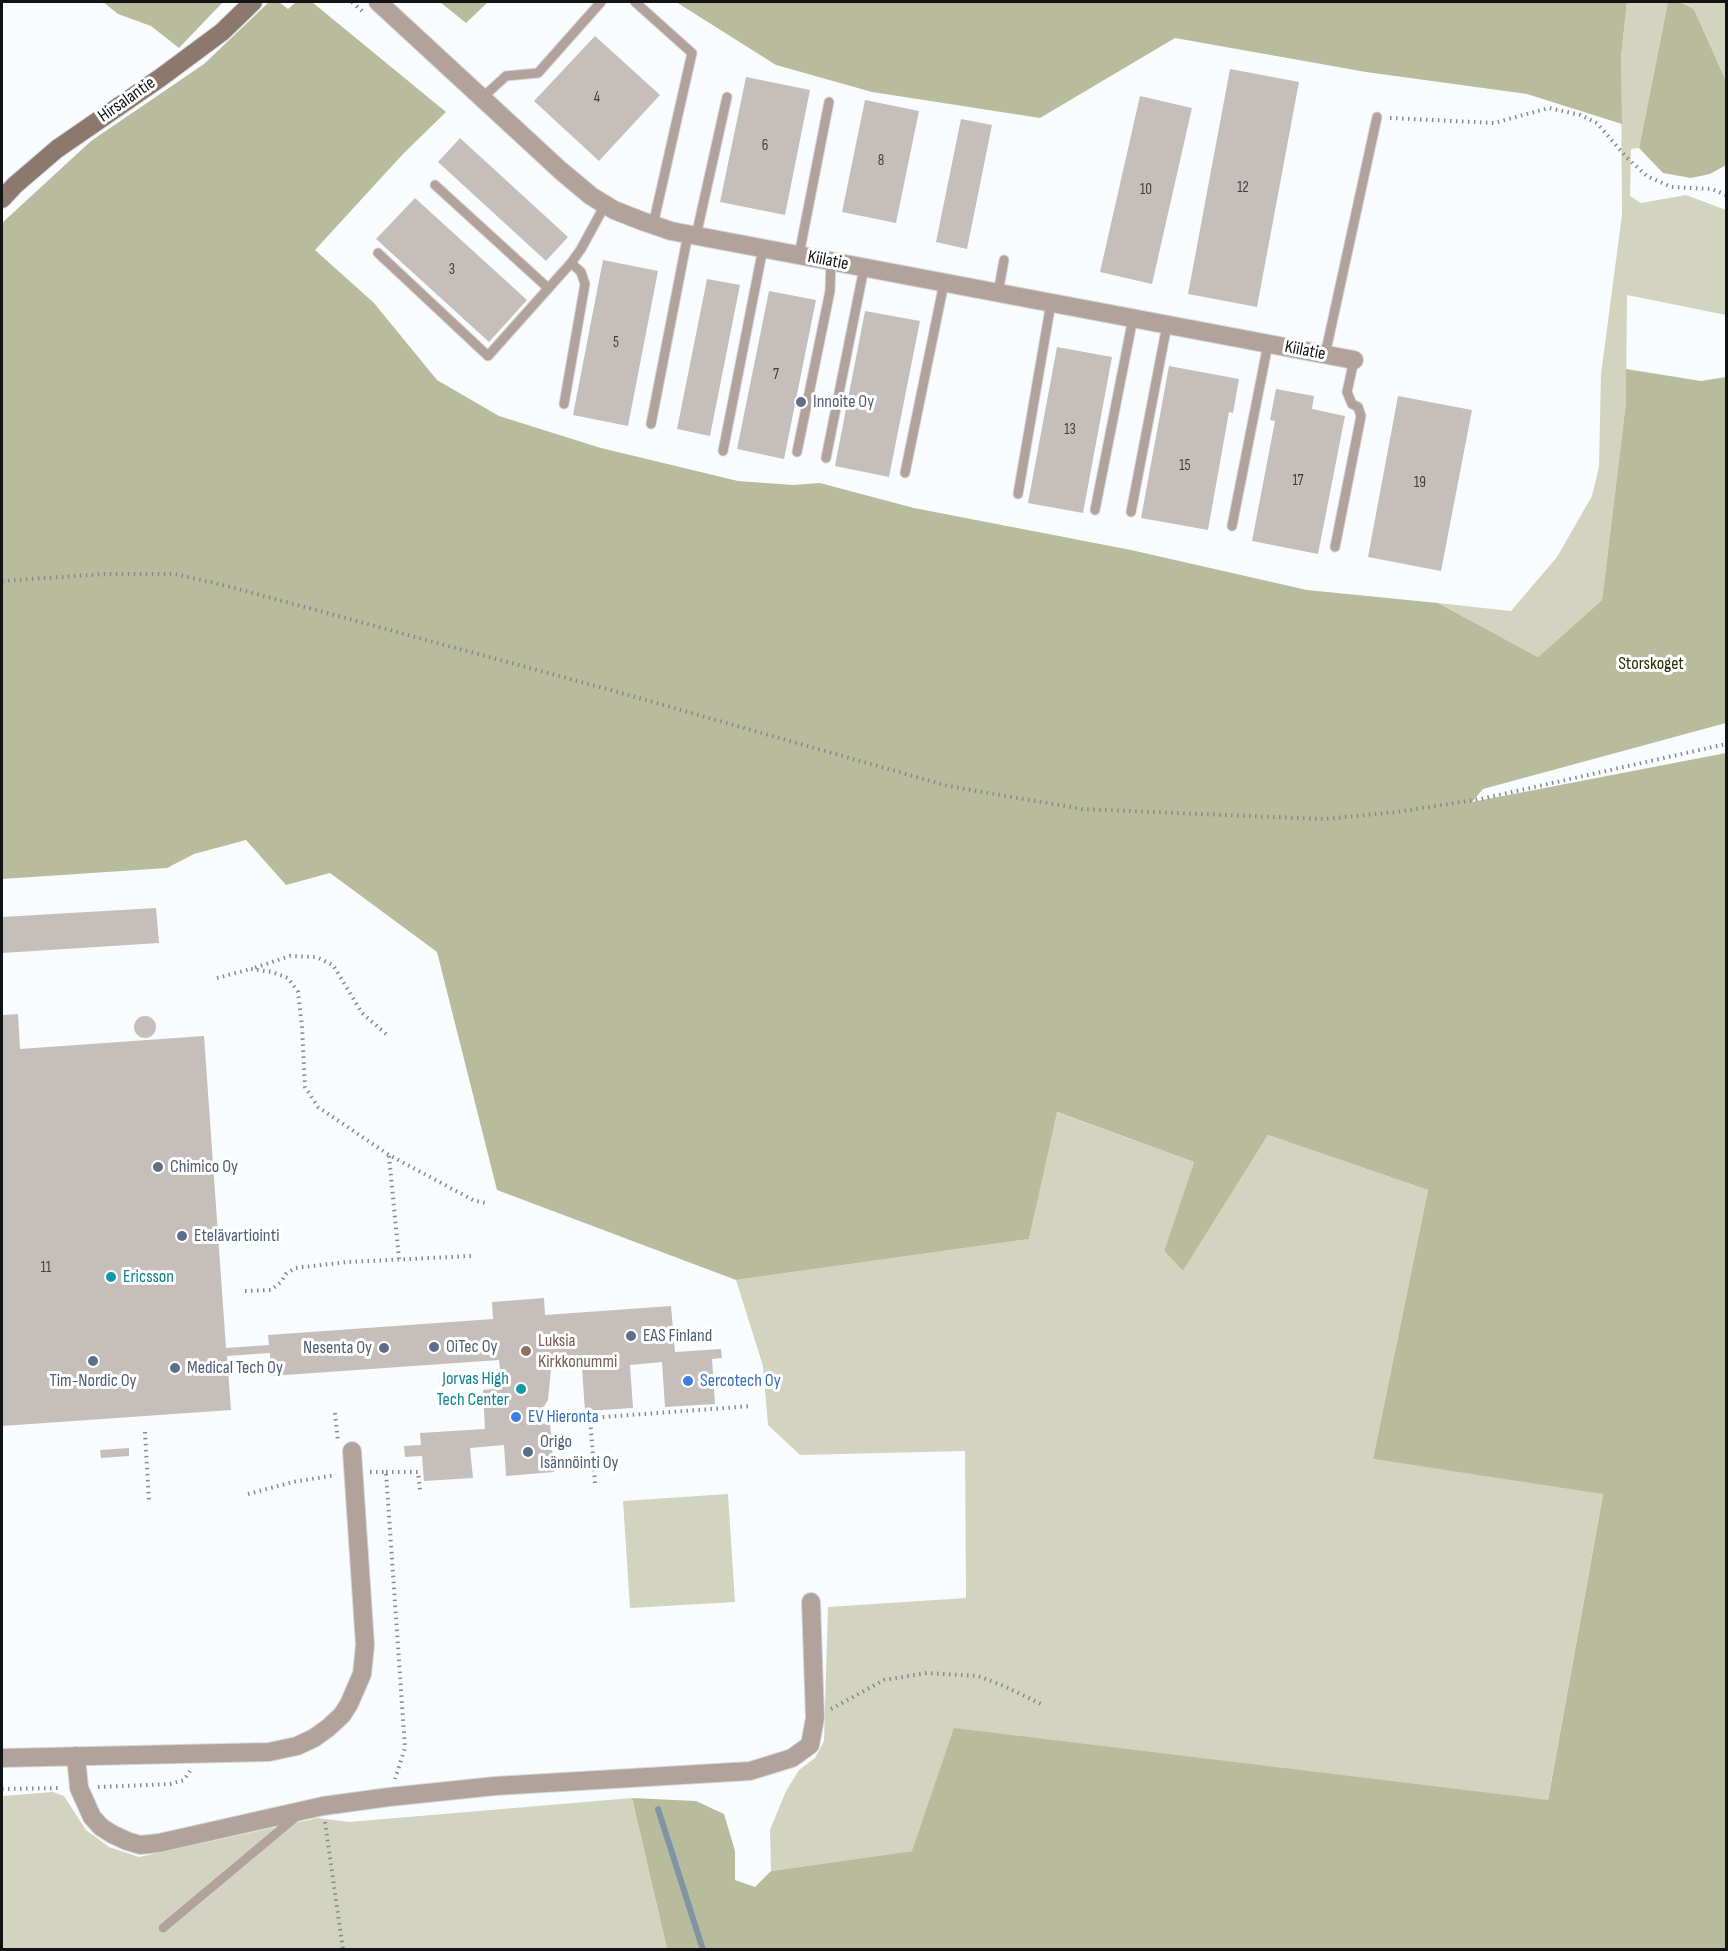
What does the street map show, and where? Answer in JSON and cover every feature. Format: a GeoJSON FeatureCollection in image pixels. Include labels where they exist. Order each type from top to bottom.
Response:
{"type":"FeatureCollection","features":[{"type":"Feature","properties":{"kind":"street","name":"Hirsalantie"},"geometry":{"type":"LineString","coordinates":[[2,199],[57,149],[213,38],[253,2]]}},
{"type":"Feature","properties":{"kind":"street","name":"Kiilatie"},"geometry":{"type":"LineString","coordinates":[[378,2],[591,196],[653,225],[763,249],[1354,360]]}},
{"type":"Feature","properties":{"kind":"street"},"geometry":{"type":"LineString","coordinates":[[2,1758],[269,1752],[297,1746],[328,1728],[342,1715],[355,1694],[362,1674],[365,1645],[345,1451]]}},
{"type":"Feature","properties":{"kind":"street"},"geometry":{"type":"LineString","coordinates":[[76,1756],[79,1788],[89,1811],[101,1827],[127,1841],[140,1845],[159,1843],[323,1806],[495,1786],[750,1771],[792,1758],[810,1745],[815,1718],[811,1602]]}},
{"type":"Feature","properties":{"kind":"lane"},"geometry":{"type":"LineString","coordinates":[[482,98],[506,76],[538,72],[601,2]]}},
{"type":"Feature","properties":{"kind":"lane"},"geometry":{"type":"LineString","coordinates":[[635,2],[692,53],[653,225]]}},
{"type":"Feature","properties":{"kind":"lane"},"geometry":{"type":"LineString","coordinates":[[651,424],[692,235],[727,97]]}},
{"type":"Feature","properties":{"kind":"lane"},"geometry":{"type":"LineString","coordinates":[[799,255],[829,102]]}},
{"type":"Feature","properties":{"kind":"lane"},"geometry":{"type":"LineString","coordinates":[[1325,355],[1377,117]]}},
{"type":"Feature","properties":{"kind":"lane"},"geometry":{"type":"LineString","coordinates":[[435,185],[548,288]]}},
{"type":"Feature","properties":{"kind":"lane"},"geometry":{"type":"LineString","coordinates":[[378,253],[488,356],[571,263],[606,205]]}},
{"type":"Feature","properties":{"kind":"lane"},"geometry":{"type":"LineString","coordinates":[[723,451],[763,249]]}},
{"type":"Feature","properties":{"kind":"lane"},"geometry":{"type":"LineString","coordinates":[[998,293],[1004,260]]}},
{"type":"Feature","properties":{"kind":"lane"},"geometry":{"type":"LineString","coordinates":[[797,452],[830,291],[831,261]]}},
{"type":"Feature","properties":{"kind":"lane"},"geometry":{"type":"LineString","coordinates":[[564,404],[585,284],[581,272],[571,263]]}},
{"type":"Feature","properties":{"kind":"lane"},"geometry":{"type":"LineString","coordinates":[[826,458],[864,268]]}},
{"type":"Feature","properties":{"kind":"lane"},"geometry":{"type":"LineString","coordinates":[[905,473],[944,283]]}},
{"type":"Feature","properties":{"kind":"lane"},"geometry":{"type":"LineString","coordinates":[[1018,494],[1051,303]]}},
{"type":"Feature","properties":{"kind":"lane"},"geometry":{"type":"LineString","coordinates":[[1095,510],[1133,318]]}},
{"type":"Feature","properties":{"kind":"lane"},"geometry":{"type":"LineString","coordinates":[[1131,512],[1167,325]]}},
{"type":"Feature","properties":{"kind":"lane"},"geometry":{"type":"LineString","coordinates":[[1232,526],[1268,344]]}},
{"type":"Feature","properties":{"kind":"lane"},"geometry":{"type":"LineString","coordinates":[[1335,547],[1361,416],[1358,407],[1348,399],[1347,392],[1354,360]]}},
{"type":"Feature","properties":{"kind":"lane"},"geometry":{"type":"LineString","coordinates":[[163,1928],[303,1811]]}},
{"type":"Feature","properties":{"kind":"path"},"geometry":{"type":"LineString","coordinates":[[1377,117],[1494,123],[1549,108],[1580,115],[1597,123],[1626,157],[1647,176],[1671,187],[1712,189],[1726,195]]}},
{"type":"Feature","properties":{"kind":"path"},"geometry":{"type":"LineString","coordinates":[[2,581],[105,574],[176,574],[607,689],[948,786],[1082,809],[1324,819],[1397,812],[1481,799],[1726,744]]}},
{"type":"Feature","properties":{"kind":"path"},"geometry":{"type":"LineString","coordinates":[[218,978],[290,956],[316,957],[333,965],[362,1013],[386,1034]]}},
{"type":"Feature","properties":{"kind":"path"},"geometry":{"type":"LineString","coordinates":[[251,969],[272,972],[288,978],[298,992],[305,1087],[318,1107],[389,1155],[472,1200],[489,1203]]}},
{"type":"Feature","properties":{"kind":"path"},"geometry":{"type":"LineString","coordinates":[[389,1155],[399,1259]]}},
{"type":"Feature","properties":{"kind":"path"},"geometry":{"type":"LineString","coordinates":[[245,1291],[271,1290],[295,1268],[348,1262],[471,1256]]}},
{"type":"Feature","properties":{"kind":"path"},"geometry":{"type":"LineString","coordinates":[[595,1483],[590,1418],[752,1407]]}},
{"type":"Feature","properties":{"kind":"path"},"geometry":{"type":"LineString","coordinates":[[335,1413],[345,1451]]}},
{"type":"Feature","properties":{"kind":"path"},"geometry":{"type":"LineString","coordinates":[[145,1432],[149,1501]]}},
{"type":"Feature","properties":{"kind":"path"},"geometry":{"type":"LineString","coordinates":[[386,1472],[418,1472],[420,1490]]}},
{"type":"Feature","properties":{"kind":"path"},"geometry":{"type":"LineString","coordinates":[[339,1474],[340,1485]]}},
{"type":"Feature","properties":{"kind":"path"},"geometry":{"type":"LineString","coordinates":[[815,1718],[884,1680],[927,1673],[978,1676],[1043,1705]]}},
{"type":"Feature","properties":{"kind":"path"},"geometry":{"type":"LineString","coordinates":[[2,1790],[170,1784],[184,1780],[192,1768],[193,1753]]}},
{"type":"Feature","properties":{"kind":"path"},"geometry":{"type":"LineString","coordinates":[[323,1806],[343,1950]]}},
{"type":"Feature","properties":{"kind":"green space"},"geometry":{"type":"Polygon","coordinates":[[[103,2],[223,2],[179,48],[151,26],[118,14],[103,2]]]}},
{"type":"Feature","properties":{"kind":"green space","name":"Storskoget"},"geometry":{"type":"Polygon","coordinates":[[[269,2],[279,2],[288,9],[296,2],[312,2],[446,112],[403,154],[315,250],[374,303],[437,380],[499,416],[601,448],[738,481],[793,485],[820,483],[914,508],[1131,550],[1307,590],[1438,603],[1538,657],[1602,600],[1626,402],[1626,369],[1701,381],[1726,377],[1726,723],[1483,789],[1472,802],[1726,753],[1726,1949],[667,1949],[632,1798],[696,1801],[724,1814],[735,1851],[735,1880],[755,1887],[771,1871],[912,1851],[954,1728],[1548,1800],[1603,1494],[1373,1459],[1428,1190],[1268,1135],[1183,1271],[1164,1251],[1194,1162],[1057,1112],[1029,1239],[736,1280],[497,1190],[437,952],[330,873],[286,885],[246,840],[194,854],[167,868],[2,879],[2,223],[91,141],[204,64],[269,2]]]}},
{"type":"Feature","properties":{"kind":"green space"},"geometry":{"type":"Polygon","coordinates":[[[440,2],[488,2],[466,23],[440,2]]]}},
{"type":"Feature","properties":{"kind":"green space"},"geometry":{"type":"Polygon","coordinates":[[[676,2],[1627,2],[1621,57],[1622,124],[1527,94],[1366,72],[1175,38],[1040,118],[872,92],[776,65],[676,2]]]}},
{"type":"Feature","properties":{"kind":"green space"},"geometry":{"type":"Polygon","coordinates":[[[1627,2],[1668,2],[1639,148],[1631,149],[1630,196],[1641,203],[1686,195],[1726,210],[1726,315],[1627,295],[1626,402],[1602,600],[1538,657],[1438,603],[1511,611],[1557,557],[1592,496],[1599,467],[1601,374],[1622,215],[1621,57],[1627,2]]]}},
{"type":"Feature","properties":{"kind":"green space"},"geometry":{"type":"Polygon","coordinates":[[[1668,2],[1680,2],[1694,9],[1726,81],[1726,165],[1710,174],[1691,178],[1663,173],[1639,148],[1668,2]]]}},
{"type":"Feature","properties":{"kind":"green space"},"geometry":{"type":"Polygon","coordinates":[[[1680,2],[1726,2],[1726,81],[1694,9],[1680,2]]]}},
{"type":"Feature","properties":{"kind":"green space"},"geometry":{"type":"Polygon","coordinates":[[[1056,1112],[1194,1162],[1164,1251],[1183,1271],[1268,1135],[1428,1190],[1373,1459],[1603,1493],[1548,1799],[1726,1949],[912,1851],[771,1871],[770,1830],[786,1791],[799,1770],[815,1758],[824,1741],[828,1607],[966,1598],[965,1451],[800,1455],[768,1425],[763,1366],[736,1280],[1029,1239],[1056,1112]]]}},
{"type":"Feature","properties":{"kind":"green space"},"geometry":{"type":"Polygon","coordinates":[[[728,1494],[735,1602],[630,1608],[623,1501],[728,1494]]]}},
{"type":"Feature","properties":{"kind":"green space"},"geometry":{"type":"Polygon","coordinates":[[[53,1792],[64,1796],[86,1830],[109,1847],[139,1857],[318,1818],[349,1822],[632,1798],[667,1949],[2,1950],[2,1796],[53,1792]]]}},
{"type":"Feature","properties":{"kind":"building"},"geometry":{"type":"Polygon","coordinates":[[[595,36],[660,95],[599,161],[534,101],[595,36]]]}},
{"type":"Feature","properties":{"kind":"building"},"geometry":{"type":"Polygon","coordinates":[[[1230,69],[1299,82],[1257,307],[1188,294],[1230,69]]]}},
{"type":"Feature","properties":{"kind":"building"},"geometry":{"type":"Polygon","coordinates":[[[746,77],[810,90],[785,215],[720,202],[746,77]]]}},
{"type":"Feature","properties":{"kind":"building"},"geometry":{"type":"Polygon","coordinates":[[[1140,96],[1192,108],[1152,284],[1100,272],[1140,96]]]}},
{"type":"Feature","properties":{"kind":"building"},"geometry":{"type":"Polygon","coordinates":[[[865,100],[919,111],[896,223],[842,212],[865,100]]]}},
{"type":"Feature","properties":{"kind":"building"},"geometry":{"type":"Polygon","coordinates":[[[961,119],[992,125],[967,249],[936,242],[961,119]]]}},
{"type":"Feature","properties":{"kind":"building"},"geometry":{"type":"Polygon","coordinates":[[[460,138],[568,237],[546,261],[438,162],[460,138]]]}},
{"type":"Feature","properties":{"kind":"building"},"geometry":{"type":"Polygon","coordinates":[[[415,198],[527,300],[489,342],[376,239],[415,198]]]}},
{"type":"Feature","properties":{"kind":"building"},"geometry":{"type":"Polygon","coordinates":[[[603,260],[658,271],[628,426],[573,415],[603,260]]]}},
{"type":"Feature","properties":{"kind":"building"},"geometry":{"type":"Polygon","coordinates":[[[707,279],[740,285],[710,436],[677,429],[707,279]]]}},
{"type":"Feature","properties":{"kind":"building"},"geometry":{"type":"Polygon","coordinates":[[[769,291],[816,300],[784,459],[737,449],[769,291]]]}},
{"type":"Feature","properties":{"kind":"building"},"geometry":{"type":"Polygon","coordinates":[[[865,311],[920,321],[889,477],[835,466],[865,311]]]}},
{"type":"Feature","properties":{"kind":"building"},"geometry":{"type":"Polygon","coordinates":[[[1057,347],[1112,357],[1083,513],[1028,503],[1057,347]]]}},
{"type":"Feature","properties":{"kind":"building"},"geometry":{"type":"Polygon","coordinates":[[[1169,366],[1239,379],[1233,413],[1229,412],[1208,530],[1141,518],[1169,366]]]}},
{"type":"Feature","properties":{"kind":"building"},"geometry":{"type":"Polygon","coordinates":[[[1276,389],[1314,396],[1312,409],[1345,416],[1318,554],[1252,541],[1275,421],[1270,420],[1276,389]]]}},
{"type":"Feature","properties":{"kind":"building"},"geometry":{"type":"Polygon","coordinates":[[[1398,396],[1472,410],[1441,571],[1368,557],[1398,396]]]}},
{"type":"Feature","properties":{"kind":"building"},"geometry":{"type":"Polygon","coordinates":[[[156,908],[159,943],[2,953],[2,917],[156,908]]]}},
{"type":"Feature","properties":{"kind":"building","name":"Ericsson"},"geometry":{"type":"Polygon","coordinates":[[[18,1014],[20,1049],[204,1036],[226,1348],[269,1345],[268,1335],[493,1319],[492,1302],[544,1298],[545,1315],[671,1306],[675,1352],[721,1349],[722,1358],[712,1359],[715,1404],[665,1407],[662,1362],[630,1365],[633,1408],[585,1411],[582,1368],[551,1370],[548,1400],[538,1416],[538,1424],[550,1423],[554,1472],[506,1476],[504,1445],[470,1448],[473,1478],[424,1481],[422,1456],[405,1457],[404,1446],[421,1445],[420,1433],[485,1429],[483,1390],[502,1388],[499,1360],[271,1376],[270,1353],[227,1356],[231,1410],[2,1426],[2,1015],[18,1014]]]}},
{"type":"Feature","properties":{"kind":"building"},"geometry":{"type":"Polygon","coordinates":[[[145,1016],[153,1019],[156,1027],[153,1035],[145,1038],[137,1035],[134,1027],[137,1019],[145,1016]]]}},
{"type":"Feature","properties":{"kind":"building"},"geometry":{"type":"Polygon","coordinates":[[[129,1448],[129,1456],[101,1458],[100,1450],[129,1448]]]}},
{"type":"Feature","properties":{"kind":"waterway"},"geometry":{"type":"LineString","coordinates":[[658,1809],[703,1950]]}},
{"type":"Feature","properties":{"kind":"place","name":"Innoite Oy"},"geometry":{"type":"Point","coordinates":[801,402]}},
{"type":"Feature","properties":{"kind":"place","name":"Chimico Oy"},"geometry":{"type":"Point","coordinates":[158,1167]}},
{"type":"Feature","properties":{"kind":"place","name":"Etelävartiointi"},"geometry":{"type":"Point","coordinates":[182,1236]}},
{"type":"Feature","properties":{"kind":"place","name":"Ericsson"},"geometry":{"type":"Point","coordinates":[111,1277]}},
{"type":"Feature","properties":{"kind":"place","name":"EAS Finland"},"geometry":{"type":"Point","coordinates":[631,1336]}},
{"type":"Feature","properties":{"kind":"place","name":"OiTec Oy"},"geometry":{"type":"Point","coordinates":[434,1347]}},
{"type":"Feature","properties":{"kind":"place","name":"Nesenta Oy"},"geometry":{"type":"Point","coordinates":[384,1348]}},
{"type":"Feature","properties":{"kind":"place","name":"Luksia Kirkkonummi"},"geometry":{"type":"Point","coordinates":[526,1351]}},
{"type":"Feature","properties":{"kind":"place","name":"Tim-Nordic Oy"},"geometry":{"type":"Point","coordinates":[93,1361]}},
{"type":"Feature","properties":{"kind":"place","name":"Medical Tech Oy"},"geometry":{"type":"Point","coordinates":[175,1368]}},
{"type":"Feature","properties":{"kind":"place","name":"Sercotech Oy"},"geometry":{"type":"Point","coordinates":[688,1381]}},
{"type":"Feature","properties":{"kind":"place","name":"Jorvas High Tech Center"},"geometry":{"type":"Point","coordinates":[521,1389]}},
{"type":"Feature","properties":{"kind":"place","name":"EV Hieronta"},"geometry":{"type":"Point","coordinates":[516,1417]}},
{"type":"Feature","properties":{"kind":"place","name":"Origo Isännöinti Oy"},"geometry":{"type":"Point","coordinates":[528,1452]}}]}
